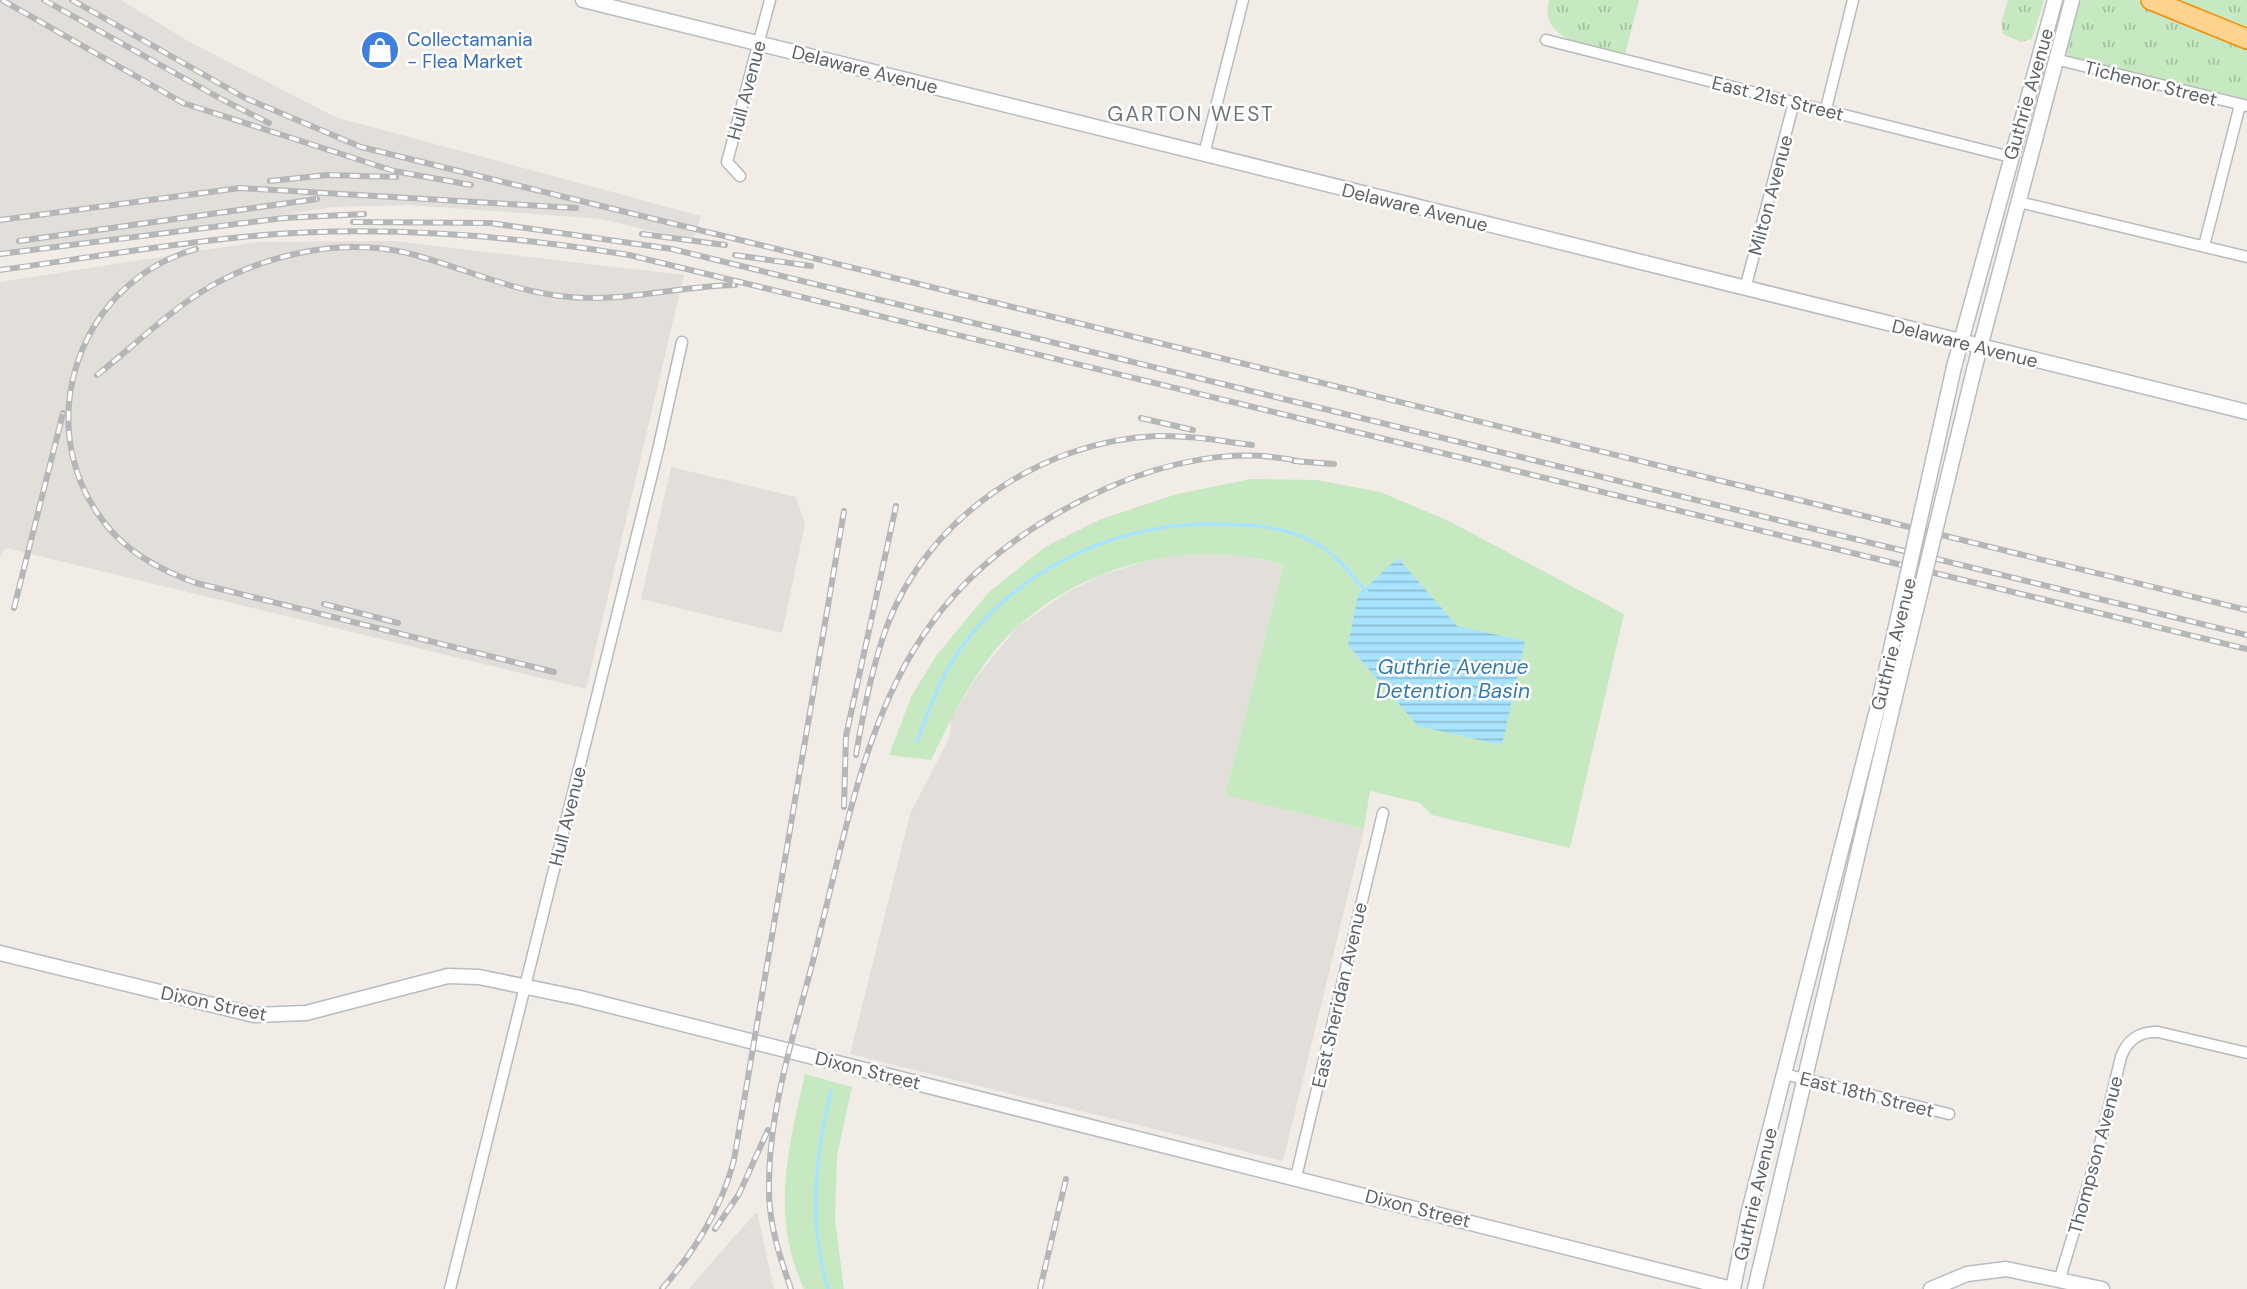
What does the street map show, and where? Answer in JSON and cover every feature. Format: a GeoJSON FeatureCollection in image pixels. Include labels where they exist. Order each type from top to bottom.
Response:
{"type":"FeatureCollection","features":[{"type":"Feature","properties":{"kind":"highway"},"geometry":{"type":"LineString","coordinates":[[2151,0],[2247,39]]}},
{"type":"Feature","properties":{"kind":"main road","name":"Delaware Avenue"},"geometry":{"type":"LineString","coordinates":[[583,0],[2247,412]]}},
{"type":"Feature","properties":{"kind":"main road","name":"Guthrie Avenue"},"geometry":{"type":"LineString","coordinates":[[1755,1289],[1805,1080],[1887,699],[1954,367],[2055,0]]}},
{"type":"Feature","properties":{"kind":"main road","name":"Guthrie Avenue"},"geometry":{"type":"LineString","coordinates":[[1733,1289],[1748,1215],[1784,1074],[2020,202],[2071,0]]}},
{"type":"Feature","properties":{"kind":"main road","name":"Dixon Street"},"geometry":{"type":"LineString","coordinates":[[0,953],[254,1015],[306,1013],[449,976],[479,976],[1296,1177],[1733,1289]]}},
{"type":"Feature","properties":{"kind":"main road"},"geometry":{"type":"LineString","coordinates":[[1931,1289],[1967,1274],[2006,1269],[2060,1278],[2102,1289]]}},
{"type":"Feature","properties":{"kind":"street","name":"Hull Avenue"},"geometry":{"type":"LineString","coordinates":[[740,176],[727,162],[770,0]]}},
{"type":"Feature","properties":{"kind":"street"},"geometry":{"type":"LineString","coordinates":[[1204,154],[1243,0]]}},
{"type":"Feature","properties":{"kind":"street"},"geometry":{"type":"LineString","coordinates":[[1826,109],[1853,0]]}},
{"type":"Feature","properties":{"kind":"street","name":"East 21st Street"},"geometry":{"type":"LineString","coordinates":[[1546,40],[2011,157]]}},
{"type":"Feature","properties":{"kind":"street","name":"Tichenor Street"},"geometry":{"type":"LineString","coordinates":[[2055,60],[2244,106]]}},
{"type":"Feature","properties":{"kind":"street","name":"Milton Avenue"},"geometry":{"type":"LineString","coordinates":[[1745,289],[1794,102]]}},
{"type":"Feature","properties":{"kind":"street"},"geometry":{"type":"LineString","coordinates":[[2204,246],[2244,106]]}},
{"type":"Feature","properties":{"kind":"street"},"geometry":{"type":"LineString","coordinates":[[2020,202],[2247,257]]}},
{"type":"Feature","properties":{"kind":"street","name":"Hull Avenue"},"geometry":{"type":"LineString","coordinates":[[450,1289],[682,342]]}},
{"type":"Feature","properties":{"kind":"street","name":"East Sheridan Avenue"},"geometry":{"type":"LineString","coordinates":[[1296,1177],[1383,813]]}},
{"type":"Feature","properties":{"kind":"street","name":"Thompson Avenue"},"geometry":{"type":"LineString","coordinates":[[2060,1278],[2098,1152],[2124,1047],[2136,1037],[2158,1031],[2247,1053]]}},
{"type":"Feature","properties":{"kind":"street","name":"East 18th Street"},"geometry":{"type":"LineString","coordinates":[[1784,1074],[1949,1114]]}},
{"type":"Feature","properties":{"kind":"shaded area"},"geometry":{"type":"Polygon","coordinates":[[[0,0],[121,0],[188,41],[335,117],[701,216],[693,241],[601,219],[409,205],[334,207],[0,257],[0,0]]]}},
{"type":"Feature","properties":{"kind":"shaded area"},"geometry":{"type":"Polygon","coordinates":[[[393,241],[684,275],[586,689],[6,548],[0,557],[0,282],[256,242],[393,241]]]}},
{"type":"Feature","properties":{"kind":"shaded area"},"geometry":{"type":"Polygon","coordinates":[[[671,467],[796,497],[805,524],[782,633],[641,599],[671,467]]]}},
{"type":"Feature","properties":{"kind":"shaded area"},"geometry":{"type":"Polygon","coordinates":[[[1188,553],[1239,555],[1283,565],[1225,795],[1364,829],[1283,1161],[850,1054],[910,814],[950,736],[951,719],[975,679],[1017,627],[1066,593],[1101,575],[1154,559],[1188,553]]]}},
{"type":"Feature","properties":{"kind":"shaded area"},"geometry":{"type":"Polygon","coordinates":[[[757,1212],[774,1289],[689,1289],[732,1239],[757,1212]]]}},
{"type":"Feature","properties":{"kind":"green space"},"geometry":{"type":"Polygon","coordinates":[[[1549,0],[1639,0],[1625,55],[1572,41],[1560,34],[1552,26],[1548,14],[1549,0]]]}},
{"type":"Feature","properties":{"kind":"green space"},"geometry":{"type":"Polygon","coordinates":[[[2008,0],[2044,0],[2032,39],[2021,42],[2003,34],[2001,24],[2008,0]]]}},
{"type":"Feature","properties":{"kind":"green space"},"geometry":{"type":"Polygon","coordinates":[[[2081,0],[2141,0],[2247,44],[2247,101],[2071,57],[2065,51],[2076,5],[2081,0]]]}},
{"type":"Feature","properties":{"kind":"green space"},"geometry":{"type":"Polygon","coordinates":[[[2172,0],[2247,0],[2247,31],[2172,0]]]}},
{"type":"Feature","properties":{"kind":"green space"},"geometry":{"type":"Polygon","coordinates":[[[1251,479],[1317,480],[1380,492],[1449,521],[1624,614],[1570,848],[1432,815],[1420,803],[1370,791],[1364,829],[1225,795],[1283,565],[1248,557],[1213,554],[1178,556],[1109,572],[1077,586],[1046,604],[1018,626],[991,655],[958,706],[931,760],[889,755],[912,695],[936,656],[989,592],[1045,547],[1101,519],[1177,494],[1251,479]]]}},
{"type":"Feature","properties":{"kind":"green space"},"geometry":{"type":"Polygon","coordinates":[[[805,1074],[852,1087],[837,1156],[835,1219],[844,1289],[804,1289],[787,1235],[785,1182],[805,1074]]]}},
{"type":"Feature","properties":{"kind":"water","name":"Guthrie Avenue Detention Basin"},"geometry":{"type":"Polygon","coordinates":[[[1398,558],[1457,626],[1525,641],[1502,745],[1418,726],[1348,645],[1358,595],[1398,558]]]}},
{"type":"Feature","properties":{"kind":"waterway"},"geometry":{"type":"LineString","coordinates":[[917,741],[946,672],[968,639],[994,610],[1024,585],[1058,564],[1093,547],[1130,534],[1208,524],[1278,529],[1324,548],[1367,592]]}},
{"type":"Feature","properties":{"kind":"waterway"},"geometry":{"type":"LineString","coordinates":[[828,1289],[818,1240],[816,1190],[821,1140],[831,1091]]}},
{"type":"Feature","properties":{"kind":"railway"},"geometry":{"type":"LineString","coordinates":[[2,0],[183,103],[394,171],[471,185]]}},
{"type":"Feature","properties":{"kind":"railway"},"geometry":{"type":"LineString","coordinates":[[44,0],[269,123]]}},
{"type":"Feature","properties":{"kind":"railway"},"geometry":{"type":"LineString","coordinates":[[72,0],[245,98],[361,147],[2247,610]]}},
{"type":"Feature","properties":{"kind":"railway"},"geometry":{"type":"LineString","coordinates":[[270,181],[327,175],[396,177]]}},
{"type":"Feature","properties":{"kind":"railway"},"geometry":{"type":"LineString","coordinates":[[0,220],[240,188],[576,208]]}},
{"type":"Feature","properties":{"kind":"railway"},"geometry":{"type":"LineString","coordinates":[[19,241],[317,199]]}},
{"type":"Feature","properties":{"kind":"railway"},"geometry":{"type":"LineString","coordinates":[[0,254],[284,218],[364,214]]}},
{"type":"Feature","properties":{"kind":"railway"},"geometry":{"type":"LineString","coordinates":[[353,222],[490,223],[672,249],[2247,635]]}},
{"type":"Feature","properties":{"kind":"railway"},"geometry":{"type":"LineString","coordinates":[[0,270],[212,240],[339,231],[485,237],[629,255],[2247,649]]}},
{"type":"Feature","properties":{"kind":"railway"},"geometry":{"type":"LineString","coordinates":[[642,234],[725,245]]}},
{"type":"Feature","properties":{"kind":"railway"},"geometry":{"type":"LineString","coordinates":[[97,375],[167,317],[211,286],[258,265],[308,251],[360,247],[386,249],[430,259],[522,289],[582,298],[735,285]]}},
{"type":"Feature","properties":{"kind":"railway"},"geometry":{"type":"LineString","coordinates":[[196,249],[153,267],[118,295],[92,330],[76,369],[69,411],[72,454],[87,496],[114,534],[152,563],[196,583],[554,672]]}},
{"type":"Feature","properties":{"kind":"railway"},"geometry":{"type":"LineString","coordinates":[[735,255],[811,266]]}},
{"type":"Feature","properties":{"kind":"railway"},"geometry":{"type":"LineString","coordinates":[[14,608],[63,413]]}},
{"type":"Feature","properties":{"kind":"railway"},"geometry":{"type":"LineString","coordinates":[[1141,418],[1193,430]]}},
{"type":"Feature","properties":{"kind":"railway"},"geometry":{"type":"LineString","coordinates":[[856,755],[877,657],[887,626],[906,587],[930,551],[960,519],[994,492],[1032,470],[1072,452],[1113,441],[1168,436],[1252,445]]}},
{"type":"Feature","properties":{"kind":"railway"},"geometry":{"type":"LineString","coordinates":[[791,1289],[775,1238],[769,1198],[770,1156],[779,1097],[851,806],[872,740],[897,680],[931,624],[975,574],[1032,529],[1105,489],[1152,471],[1201,459],[1252,456],[1302,462]]}},
{"type":"Feature","properties":{"kind":"railway"},"geometry":{"type":"LineString","coordinates":[[1294,461],[1334,464]]}},
{"type":"Feature","properties":{"kind":"railway"},"geometry":{"type":"LineString","coordinates":[[844,807],[846,736],[896,506]]}},
{"type":"Feature","properties":{"kind":"railway"},"geometry":{"type":"LineString","coordinates":[[662,1289],[706,1229],[722,1196],[734,1160],[844,511]]}},
{"type":"Feature","properties":{"kind":"railway"},"geometry":{"type":"LineString","coordinates":[[324,604],[398,623]]}},
{"type":"Feature","properties":{"kind":"railway"},"geometry":{"type":"LineString","coordinates":[[715,1229],[739,1194],[768,1130]]}},
{"type":"Feature","properties":{"kind":"railway"},"geometry":{"type":"LineString","coordinates":[[1040,1289],[1066,1179]]}},
{"type":"Feature","properties":{"kind":"place","name":"Collectamania - Flea Market"},"geometry":{"type":"Point","coordinates":[380,50]}},
{"type":"Feature","properties":{"kind":"district","name":"GARTON WEST"},"geometry":{"type":"Point","coordinates":[1191,114]}}]}
